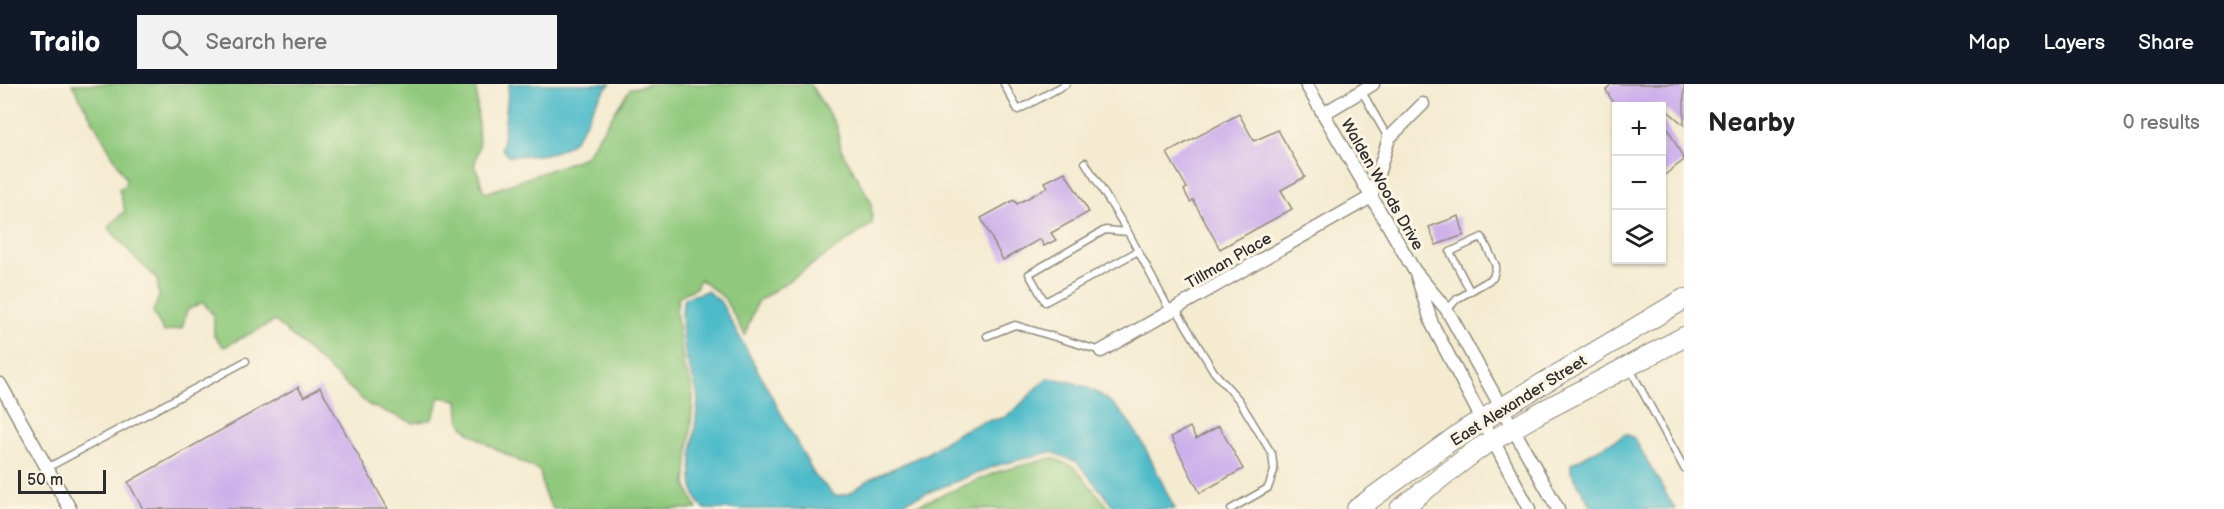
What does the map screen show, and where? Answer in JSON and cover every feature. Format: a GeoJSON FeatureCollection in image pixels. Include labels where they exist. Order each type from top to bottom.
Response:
{"type":"FeatureCollection","features":[{"type":"Feature","properties":{"kind":"main road","name":"East Alexander Street"},"geometry":{"type":"LineString","coordinates":[[1357,509],[1483,419],[1679,302]]}},
{"type":"Feature","properties":{"kind":"main road"},"geometry":{"type":"LineString","coordinates":[[1679,302],[1684,324]]}},
{"type":"Feature","properties":{"kind":"main road","name":"East Alexander Street"},"geometry":{"type":"LineString","coordinates":[[1400,509],[1478,449],[1514,427],[1684,337]]}},
{"type":"Feature","properties":{"kind":"main road"},"geometry":{"type":"LineString","coordinates":[[1616,341],[1628,366]]}},
{"type":"Feature","properties":{"kind":"street","name":"Walden Woods Drive"},"geometry":{"type":"LineString","coordinates":[[1306,84],[1414,270],[1448,310],[1558,509]]}},
{"type":"Feature","properties":{"kind":"street"},"geometry":{"type":"LineString","coordinates":[[1323,114],[1373,84]]}},
{"type":"Feature","properties":{"kind":"street"},"geometry":{"type":"LineString","coordinates":[[1371,197],[1389,138],[1423,104]]}},
{"type":"Feature","properties":{"kind":"street","name":"Tillman Place"},"geometry":{"type":"LineString","coordinates":[[1101,351],[1371,197]]}},
{"type":"Feature","properties":{"kind":"street","name":"Walden Woods Drive"},"geometry":{"type":"LineString","coordinates":[[1414,270],[1432,324],[1529,509]]}},
{"type":"Feature","properties":{"kind":"street"},"geometry":{"type":"LineString","coordinates":[[0,384],[70,509]]}},
{"type":"Feature","properties":{"kind":"lane"},"geometry":{"type":"LineString","coordinates":[[1004,84],[1018,110],[1066,84]]}},
{"type":"Feature","properties":{"kind":"lane"},"geometry":{"type":"LineString","coordinates":[[1361,90],[1389,138]]}},
{"type":"Feature","properties":{"kind":"lane"},"geometry":{"type":"LineString","coordinates":[[1086,162],[1173,310],[1214,372],[1239,400],[1272,454],[1274,471],[1268,488],[1232,509]]}},
{"type":"Feature","properties":{"kind":"lane"},"geometry":{"type":"LineString","coordinates":[[1128,232],[1105,230],[1029,274],[1045,302],[1138,251]]}},
{"type":"Feature","properties":{"kind":"lane"},"geometry":{"type":"LineString","coordinates":[[1448,310],[1457,298],[1470,291],[1493,278],[1496,267],[1482,237],[1450,252],[1470,291]]}},
{"type":"Feature","properties":{"kind":"lane"},"geometry":{"type":"LineString","coordinates":[[987,336],[1015,325],[1101,351]]}},
{"type":"Feature","properties":{"kind":"lane"},"geometry":{"type":"LineString","coordinates":[[47,468],[246,361]]}},
{"type":"Feature","properties":{"kind":"lane"},"geometry":{"type":"LineString","coordinates":[[1628,366],[1684,468]]}},
{"type":"Feature","properties":{"kind":"green space"},"geometry":{"type":"Polygon","coordinates":[[[72,84],[476,84],[479,146],[474,167],[486,193],[585,157],[630,89],[649,84],[810,84],[837,127],[841,149],[871,202],[872,224],[757,302],[745,335],[724,298],[700,279],[696,288],[679,296],[676,311],[684,368],[690,380],[693,398],[686,485],[697,509],[553,509],[544,493],[540,471],[474,436],[460,421],[458,400],[440,397],[432,419],[414,423],[369,405],[275,321],[224,347],[214,336],[214,316],[203,302],[187,310],[182,328],[164,332],[153,312],[159,297],[157,278],[135,258],[108,227],[125,211],[119,189],[125,186],[126,179],[72,84]]]}},
{"type":"Feature","properties":{"kind":"green space"},"geometry":{"type":"Polygon","coordinates":[[[1052,458],[1074,467],[1110,509],[908,509],[1000,471],[1052,458]]]}},
{"type":"Feature","properties":{"kind":"water"},"geometry":{"type":"Polygon","coordinates":[[[509,84],[610,84],[599,97],[580,132],[569,145],[544,154],[508,156],[502,149],[509,84]]]}},
{"type":"Feature","properties":{"kind":"water"},"geometry":{"type":"Polygon","coordinates":[[[707,291],[720,301],[815,476],[835,496],[848,494],[872,478],[926,454],[960,432],[982,422],[1003,418],[1017,408],[1047,378],[1074,383],[1097,392],[1114,405],[1129,422],[1141,441],[1175,509],[1116,509],[1077,462],[1051,452],[998,465],[906,501],[901,509],[705,509],[698,501],[692,475],[698,397],[685,351],[682,314],[684,298],[707,291]]]}},
{"type":"Feature","properties":{"kind":"water"},"geometry":{"type":"Polygon","coordinates":[[[1626,434],[1634,438],[1675,509],[1593,509],[1571,472],[1571,464],[1626,434]]]}},
{"type":"Feature","properties":{"kind":"building"},"geometry":{"type":"Polygon","coordinates":[[[1611,84],[1684,84],[1684,125],[1666,109],[1666,102],[1613,102],[1606,90],[1611,84]]]}},
{"type":"Feature","properties":{"kind":"building"},"geometry":{"type":"Polygon","coordinates":[[[1239,114],[1254,141],[1278,130],[1305,177],[1281,190],[1292,209],[1220,249],[1193,200],[1190,202],[1184,190],[1187,188],[1167,153],[1239,114]]]}},
{"type":"Feature","properties":{"kind":"building"},"geometry":{"type":"Polygon","coordinates":[[[1666,125],[1684,160],[1666,174],[1666,125]]]}},
{"type":"Feature","properties":{"kind":"building"},"geometry":{"type":"Polygon","coordinates":[[[1065,172],[1089,212],[1051,233],[1056,240],[1044,246],[1040,239],[1003,260],[981,218],[1014,200],[1017,204],[1048,187],[1045,182],[1065,172]]]}},
{"type":"Feature","properties":{"kind":"building"},"geometry":{"type":"Polygon","coordinates":[[[1459,216],[1464,235],[1436,245],[1429,227],[1459,216]]]}},
{"type":"Feature","properties":{"kind":"building"},"geometry":{"type":"Polygon","coordinates":[[[298,387],[304,397],[320,387],[388,509],[143,509],[128,482],[298,387]]]}},
{"type":"Feature","properties":{"kind":"building"},"geometry":{"type":"Polygon","coordinates":[[[1219,426],[1243,469],[1200,493],[1171,437],[1190,427],[1196,439],[1219,426]]]}}]}
